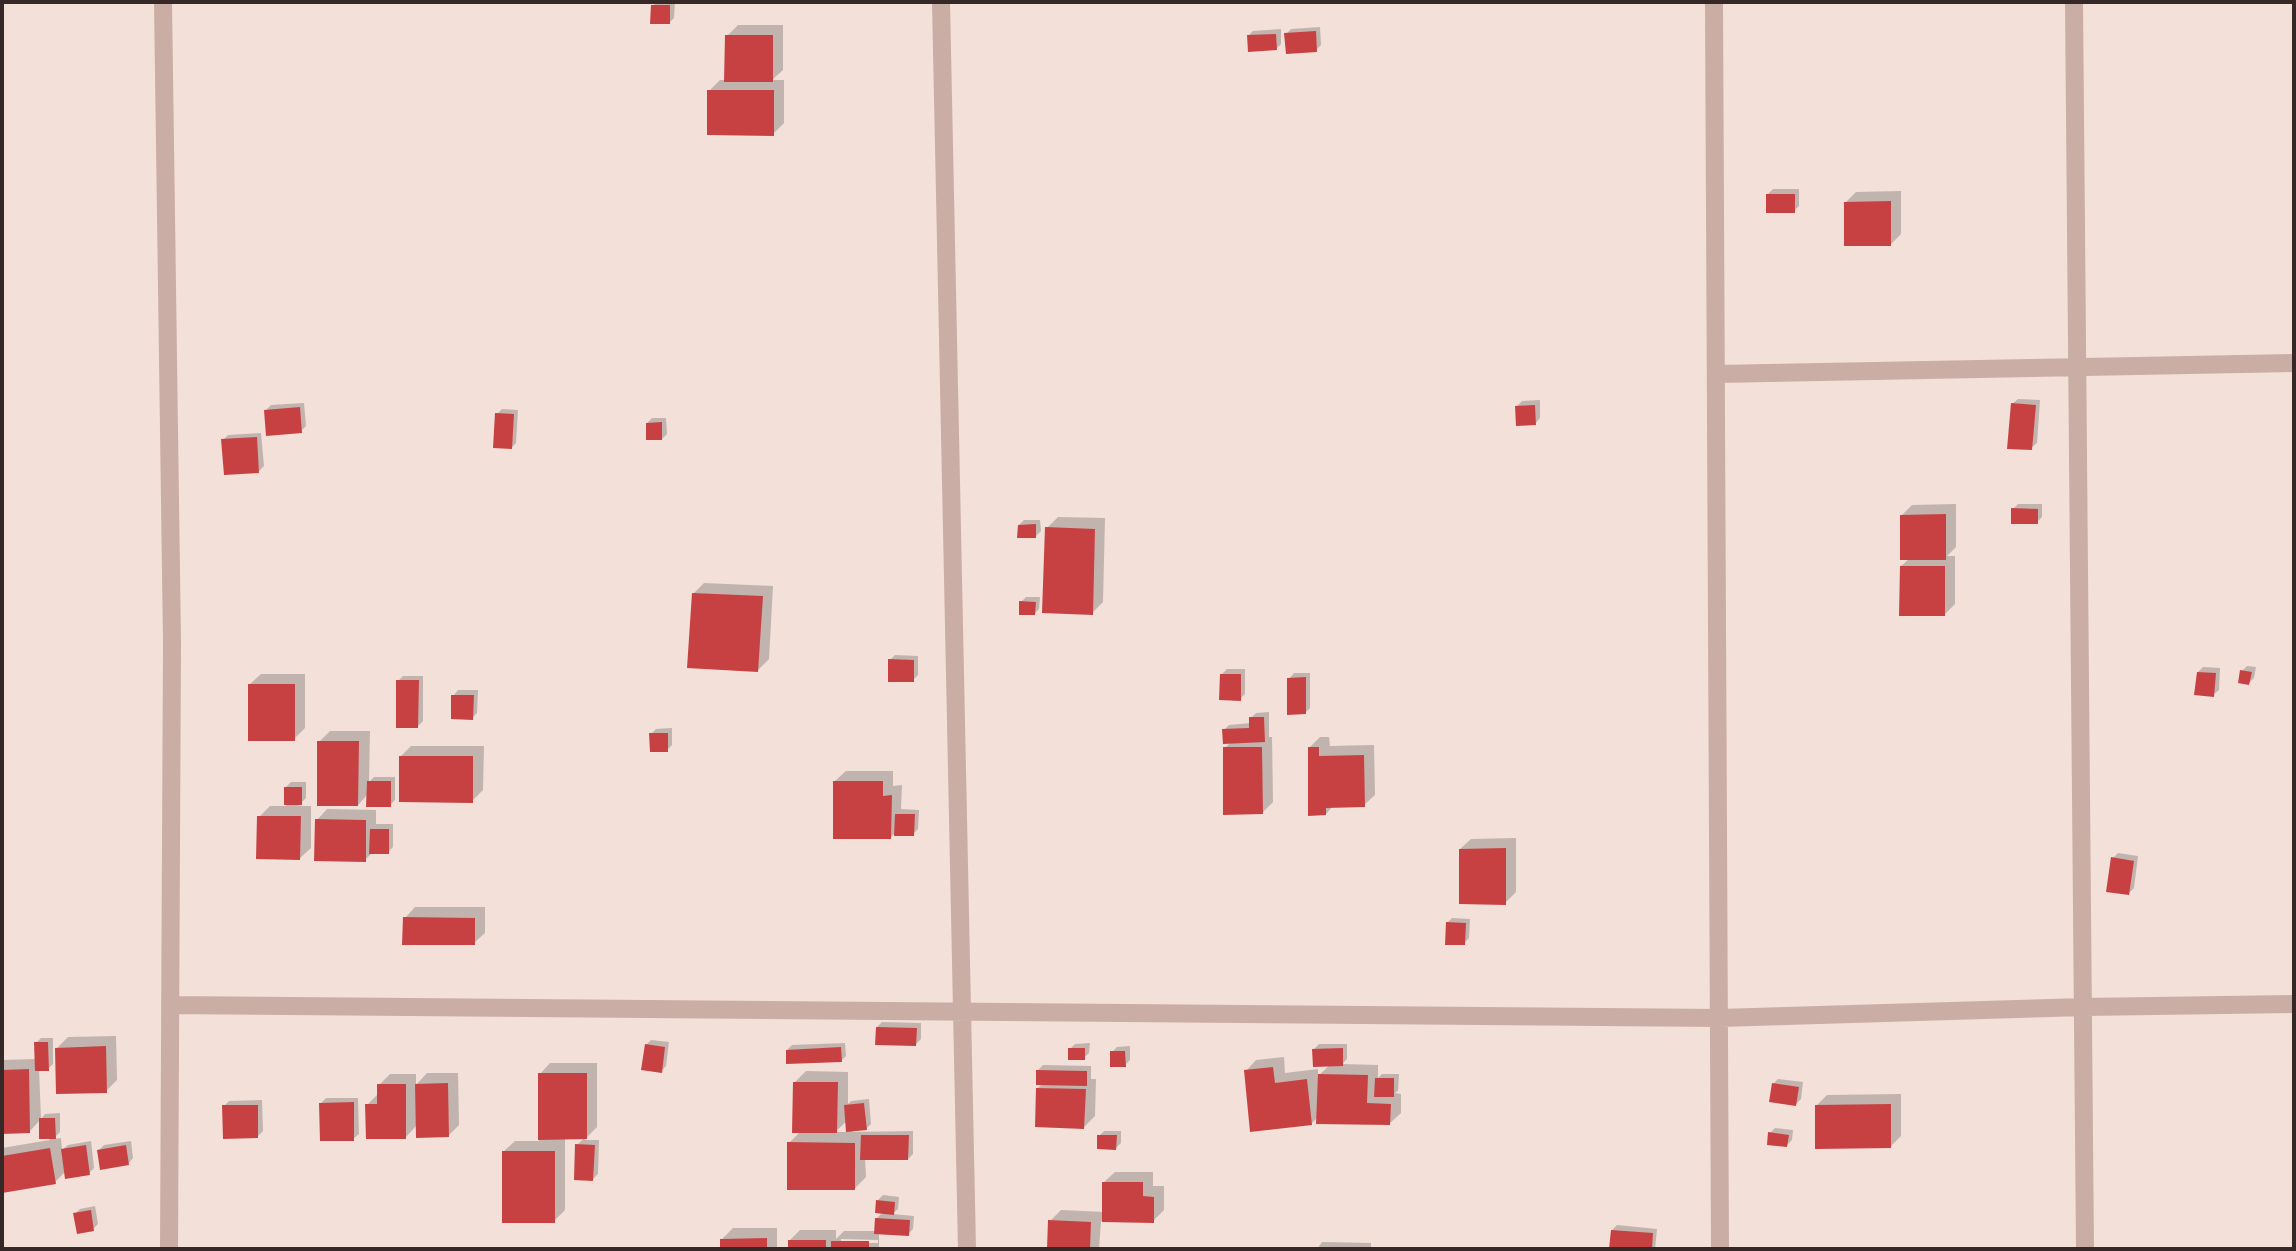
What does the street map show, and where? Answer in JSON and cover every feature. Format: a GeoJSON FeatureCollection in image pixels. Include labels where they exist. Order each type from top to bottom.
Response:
{"type":"FeatureCollection","features":[{"type":"Feature","properties":{"kind":"street"},"geometry":{"type":"LineString","coordinates":[[163,2],[172,643],[169,1249]]}},
{"type":"Feature","properties":{"kind":"street"},"geometry":{"type":"LineString","coordinates":[[941,2],[967,1249]]}},
{"type":"Feature","properties":{"kind":"street"},"geometry":{"type":"LineString","coordinates":[[1714,2],[1720,1249]]}},
{"type":"Feature","properties":{"kind":"street"},"geometry":{"type":"LineString","coordinates":[[2074,2],[2085,1249]]}},
{"type":"Feature","properties":{"kind":"street"},"geometry":{"type":"LineString","coordinates":[[1716,374],[2294,363]]}},
{"type":"Feature","properties":{"kind":"street"},"geometry":{"type":"LineString","coordinates":[[170,1005],[1720,1018],[2082,1007],[2294,1004]]}},
{"type":"Feature","properties":{"kind":"building"},"geometry":{"type":"Polygon","coordinates":[[[651,5],[670,5],[670,24],[650,24],[651,5]]]}},
{"type":"Feature","properties":{"kind":"building"},"geometry":{"type":"Polygon","coordinates":[[[1316,31],[1317,52],[1286,54],[1284,33],[1316,31]]]}},
{"type":"Feature","properties":{"kind":"building"},"geometry":{"type":"Polygon","coordinates":[[[1276,34],[1277,50],[1248,52],[1247,35],[1276,34]]]}},
{"type":"Feature","properties":{"kind":"building"},"geometry":{"type":"Polygon","coordinates":[[[725,35],[773,35],[773,82],[724,82],[725,35]]]}},
{"type":"Feature","properties":{"kind":"building"},"geometry":{"type":"Polygon","coordinates":[[[707,90],[774,90],[774,136],[707,135],[707,90]]]}},
{"type":"Feature","properties":{"kind":"building"},"geometry":{"type":"Polygon","coordinates":[[[1766,194],[1795,194],[1795,213],[1766,213],[1766,194]]]}},
{"type":"Feature","properties":{"kind":"building"},"geometry":{"type":"Polygon","coordinates":[[[1891,201],[1891,246],[1844,246],[1844,202],[1891,201]]]}},
{"type":"Feature","properties":{"kind":"building"},"geometry":{"type":"Polygon","coordinates":[[[2011,403],[2036,405],[2032,450],[2007,449],[2011,403]]]}},
{"type":"Feature","properties":{"kind":"building"},"geometry":{"type":"Polygon","coordinates":[[[1535,405],[1536,425],[1516,426],[1515,406],[1535,405]]]}},
{"type":"Feature","properties":{"kind":"building"},"geometry":{"type":"Polygon","coordinates":[[[300,407],[302,433],[266,436],[264,410],[300,407]]]}},
{"type":"Feature","properties":{"kind":"building"},"geometry":{"type":"Polygon","coordinates":[[[495,413],[514,414],[512,449],[493,448],[495,413]]]}},
{"type":"Feature","properties":{"kind":"building"},"geometry":{"type":"Polygon","coordinates":[[[662,422],[662,440],[646,440],[646,423],[662,422]]]}},
{"type":"Feature","properties":{"kind":"building"},"geometry":{"type":"Polygon","coordinates":[[[257,437],[259,473],[224,475],[221,439],[257,437]]]}},
{"type":"Feature","properties":{"kind":"building"},"geometry":{"type":"Polygon","coordinates":[[[2011,508],[2038,509],[2038,524],[2011,524],[2011,508]]]}},
{"type":"Feature","properties":{"kind":"building"},"geometry":{"type":"Polygon","coordinates":[[[1946,514],[1946,560],[1900,560],[1900,515],[1946,514]]]}},
{"type":"Feature","properties":{"kind":"building"},"geometry":{"type":"Polygon","coordinates":[[[1036,524],[1036,538],[1017,538],[1018,525],[1036,524]]]}},
{"type":"Feature","properties":{"kind":"building"},"geometry":{"type":"Polygon","coordinates":[[[1045,527],[1095,529],[1093,615],[1042,613],[1045,527]]]}},
{"type":"Feature","properties":{"kind":"building"},"geometry":{"type":"Polygon","coordinates":[[[1900,566],[1945,566],[1945,616],[1899,616],[1900,566]]]}},
{"type":"Feature","properties":{"kind":"building"},"geometry":{"type":"Polygon","coordinates":[[[692,593],[763,596],[758,672],[687,668],[692,593]]]}},
{"type":"Feature","properties":{"kind":"building"},"geometry":{"type":"Polygon","coordinates":[[[1019,601],[1036,602],[1035,615],[1019,615],[1019,601]]]}},
{"type":"Feature","properties":{"kind":"building"},"geometry":{"type":"Polygon","coordinates":[[[888,659],[914,660],[914,682],[888,682],[888,659]]]}},
{"type":"Feature","properties":{"kind":"building"},"geometry":{"type":"Polygon","coordinates":[[[2240,670],[2252,672],[2249,685],[2238,683],[2240,670]]]}},
{"type":"Feature","properties":{"kind":"building"},"geometry":{"type":"Polygon","coordinates":[[[2197,672],[2216,673],[2214,697],[2194,695],[2197,672]]]}},
{"type":"Feature","properties":{"kind":"building"},"geometry":{"type":"Polygon","coordinates":[[[1220,674],[1241,674],[1241,701],[1219,700],[1220,674]]]}},
{"type":"Feature","properties":{"kind":"building"},"geometry":{"type":"Polygon","coordinates":[[[1306,677],[1306,714],[1287,715],[1287,678],[1306,677]]]}},
{"type":"Feature","properties":{"kind":"building"},"geometry":{"type":"Polygon","coordinates":[[[396,680],[419,680],[418,728],[396,728],[396,680]]]}},
{"type":"Feature","properties":{"kind":"building"},"geometry":{"type":"Polygon","coordinates":[[[248,684],[295,684],[295,741],[248,741],[248,684]]]}},
{"type":"Feature","properties":{"kind":"building"},"geometry":{"type":"Polygon","coordinates":[[[451,695],[474,695],[473,720],[451,719],[451,695]]]}},
{"type":"Feature","properties":{"kind":"building"},"geometry":{"type":"Polygon","coordinates":[[[1249,717],[1264,717],[1265,742],[1223,744],[1222,729],[1249,728],[1249,717]]]}},
{"type":"Feature","properties":{"kind":"building"},"geometry":{"type":"Polygon","coordinates":[[[649,733],[668,733],[668,752],[650,752],[649,733]]]}},
{"type":"Feature","properties":{"kind":"building"},"geometry":{"type":"Polygon","coordinates":[[[317,741],[359,741],[358,806],[317,806],[317,741]]]}},
{"type":"Feature","properties":{"kind":"building"},"geometry":{"type":"Polygon","coordinates":[[[1223,747],[1262,747],[1263,814],[1223,815],[1223,747]]]}},
{"type":"Feature","properties":{"kind":"building"},"geometry":{"type":"Polygon","coordinates":[[[1308,747],[1319,747],[1319,756],[1364,755],[1365,807],[1326,808],[1326,815],[1308,816],[1308,747]]]}},
{"type":"Feature","properties":{"kind":"building"},"geometry":{"type":"Polygon","coordinates":[[[399,756],[473,756],[473,803],[399,802],[399,756]]]}},
{"type":"Feature","properties":{"kind":"building"},"geometry":{"type":"Polygon","coordinates":[[[367,781],[391,781],[391,807],[366,807],[367,781]]]}},
{"type":"Feature","properties":{"kind":"building"},"geometry":{"type":"Polygon","coordinates":[[[833,781],[883,781],[883,796],[892,795],[891,839],[833,839],[833,781]]]}},
{"type":"Feature","properties":{"kind":"building"},"geometry":{"type":"Polygon","coordinates":[[[284,787],[302,787],[302,805],[284,805],[284,787]]]}},
{"type":"Feature","properties":{"kind":"building"},"geometry":{"type":"Polygon","coordinates":[[[895,814],[915,814],[914,836],[894,836],[895,814]]]}},
{"type":"Feature","properties":{"kind":"building"},"geometry":{"type":"Polygon","coordinates":[[[257,816],[301,816],[300,860],[256,859],[257,816]]]}},
{"type":"Feature","properties":{"kind":"building"},"geometry":{"type":"Polygon","coordinates":[[[315,819],[366,820],[366,862],[314,861],[315,819]]]}},
{"type":"Feature","properties":{"kind":"building"},"geometry":{"type":"Polygon","coordinates":[[[370,829],[389,829],[389,854],[369,854],[370,829]]]}},
{"type":"Feature","properties":{"kind":"building"},"geometry":{"type":"Polygon","coordinates":[[[1506,848],[1506,905],[1459,904],[1459,849],[1506,848]]]}},
{"type":"Feature","properties":{"kind":"building"},"geometry":{"type":"Polygon","coordinates":[[[2111,857],[2134,861],[2129,895],[2106,892],[2111,857]]]}},
{"type":"Feature","properties":{"kind":"building"},"geometry":{"type":"Polygon","coordinates":[[[403,917],[475,918],[475,945],[402,945],[403,917]]]}},
{"type":"Feature","properties":{"kind":"building"},"geometry":{"type":"Polygon","coordinates":[[[1446,922],[1466,923],[1465,945],[1445,945],[1446,922]]]}},
{"type":"Feature","properties":{"kind":"building"},"geometry":{"type":"Polygon","coordinates":[[[876,1027],[917,1028],[916,1046],[875,1045],[876,1027]]]}},
{"type":"Feature","properties":{"kind":"building"},"geometry":{"type":"Polygon","coordinates":[[[34,1042],[48,1042],[49,1071],[35,1071],[34,1042]]]}},
{"type":"Feature","properties":{"kind":"building"},"geometry":{"type":"Polygon","coordinates":[[[645,1044],[665,1047],[662,1073],[641,1070],[645,1044]]]}},
{"type":"Feature","properties":{"kind":"building"},"geometry":{"type":"Polygon","coordinates":[[[106,1046],[107,1093],[56,1094],[55,1048],[106,1046]]]}},
{"type":"Feature","properties":{"kind":"building"},"geometry":{"type":"Polygon","coordinates":[[[841,1047],[842,1062],[786,1064],[786,1050],[841,1047]]]}},
{"type":"Feature","properties":{"kind":"building"},"geometry":{"type":"Polygon","coordinates":[[[1068,1048],[1085,1048],[1085,1060],[1068,1060],[1068,1048]]]}},
{"type":"Feature","properties":{"kind":"building"},"geometry":{"type":"Polygon","coordinates":[[[1343,1048],[1343,1066],[1313,1067],[1312,1049],[1343,1048]]]}},
{"type":"Feature","properties":{"kind":"building"},"geometry":{"type":"Polygon","coordinates":[[[1110,1051],[1125,1051],[1126,1067],[1110,1067],[1110,1051]]]}},
{"type":"Feature","properties":{"kind":"building"},"geometry":{"type":"Polygon","coordinates":[[[1273,1067],[1275,1083],[1307,1079],[1312,1125],[1250,1132],[1244,1070],[1273,1067]]]}},
{"type":"Feature","properties":{"kind":"building"},"geometry":{"type":"Polygon","coordinates":[[[29,1069],[30,1133],[2,1134],[2,1070],[29,1069]]]}},
{"type":"Feature","properties":{"kind":"building"},"geometry":{"type":"Polygon","coordinates":[[[1036,1070],[1087,1071],[1087,1086],[1036,1085],[1036,1070]]]}},
{"type":"Feature","properties":{"kind":"building"},"geometry":{"type":"Polygon","coordinates":[[[538,1073],[587,1073],[587,1139],[538,1140],[538,1073]]]}},
{"type":"Feature","properties":{"kind":"building"},"geometry":{"type":"Polygon","coordinates":[[[1318,1074],[1368,1075],[1367,1103],[1391,1104],[1390,1125],[1316,1124],[1318,1074]]]}},
{"type":"Feature","properties":{"kind":"building"},"geometry":{"type":"Polygon","coordinates":[[[1375,1078],[1394,1078],[1394,1097],[1374,1097],[1375,1078]]]}},
{"type":"Feature","properties":{"kind":"building"},"geometry":{"type":"Polygon","coordinates":[[[793,1082],[838,1082],[837,1133],[792,1133],[793,1082]]]}},
{"type":"Feature","properties":{"kind":"building"},"geometry":{"type":"Polygon","coordinates":[[[448,1083],[449,1137],[416,1138],[415,1084],[448,1083]]]}},
{"type":"Feature","properties":{"kind":"building"},"geometry":{"type":"Polygon","coordinates":[[[1772,1083],[1799,1087],[1796,1106],[1769,1102],[1772,1083]]]}},
{"type":"Feature","properties":{"kind":"building"},"geometry":{"type":"Polygon","coordinates":[[[377,1084],[406,1084],[406,1139],[366,1139],[365,1104],[377,1104],[377,1084]]]}},
{"type":"Feature","properties":{"kind":"building"},"geometry":{"type":"Polygon","coordinates":[[[1036,1088],[1086,1089],[1084,1129],[1035,1127],[1036,1088]]]}},
{"type":"Feature","properties":{"kind":"building"},"geometry":{"type":"Polygon","coordinates":[[[354,1102],[354,1141],[320,1141],[319,1103],[354,1102]]]}},
{"type":"Feature","properties":{"kind":"building"},"geometry":{"type":"Polygon","coordinates":[[[864,1103],[867,1130],[846,1132],[844,1105],[864,1103]]]}},
{"type":"Feature","properties":{"kind":"building"},"geometry":{"type":"Polygon","coordinates":[[[1891,1104],[1891,1148],[1815,1149],[1815,1105],[1891,1104]]]}},
{"type":"Feature","properties":{"kind":"building"},"geometry":{"type":"Polygon","coordinates":[[[222,1105],[258,1105],[258,1138],[223,1139],[222,1105]]]}},
{"type":"Feature","properties":{"kind":"building"},"geometry":{"type":"Polygon","coordinates":[[[39,1118],[55,1118],[56,1139],[39,1139],[39,1118]]]}},
{"type":"Feature","properties":{"kind":"building"},"geometry":{"type":"Polygon","coordinates":[[[1768,1132],[1789,1135],[1787,1147],[1767,1145],[1768,1132]]]}},
{"type":"Feature","properties":{"kind":"building"},"geometry":{"type":"Polygon","coordinates":[[[861,1135],[909,1135],[908,1160],[860,1160],[861,1135]]]}},
{"type":"Feature","properties":{"kind":"building"},"geometry":{"type":"Polygon","coordinates":[[[1097,1135],[1117,1135],[1116,1150],[1097,1149],[1097,1135]]]}},
{"type":"Feature","properties":{"kind":"building"},"geometry":{"type":"Polygon","coordinates":[[[787,1142],[855,1143],[855,1190],[787,1190],[787,1142]]]}},
{"type":"Feature","properties":{"kind":"building"},"geometry":{"type":"Polygon","coordinates":[[[575,1144],[595,1145],[593,1181],[574,1180],[575,1144]]]}},
{"type":"Feature","properties":{"kind":"building"},"geometry":{"type":"Polygon","coordinates":[[[86,1145],[90,1175],[65,1179],[61,1149],[86,1145]]]}},
{"type":"Feature","properties":{"kind":"building"},"geometry":{"type":"Polygon","coordinates":[[[126,1145],[129,1165],[100,1170],[97,1150],[126,1145]]]}},
{"type":"Feature","properties":{"kind":"building"},"geometry":{"type":"Polygon","coordinates":[[[50,1148],[56,1184],[2,1193],[2,1156],[50,1148]]]}},
{"type":"Feature","properties":{"kind":"building"},"geometry":{"type":"Polygon","coordinates":[[[502,1151],[555,1151],[555,1223],[502,1223],[502,1151]]]}},
{"type":"Feature","properties":{"kind":"building"},"geometry":{"type":"Polygon","coordinates":[[[1102,1182],[1143,1182],[1143,1196],[1154,1197],[1154,1223],[1102,1222],[1102,1182]]]}},
{"type":"Feature","properties":{"kind":"building"},"geometry":{"type":"Polygon","coordinates":[[[876,1200],[895,1202],[894,1215],[875,1213],[876,1200]]]}},
{"type":"Feature","properties":{"kind":"building"},"geometry":{"type":"Polygon","coordinates":[[[91,1210],[94,1231],[77,1234],[73,1213],[91,1210]]]}},
{"type":"Feature","properties":{"kind":"building"},"geometry":{"type":"Polygon","coordinates":[[[875,1218],[910,1220],[909,1236],[874,1234],[875,1218]]]}},
{"type":"Feature","properties":{"kind":"building"},"geometry":{"type":"Polygon","coordinates":[[[1048,1220],[1091,1222],[1090,1249],[1047,1249],[1048,1220]]]}},
{"type":"Feature","properties":{"kind":"building"},"geometry":{"type":"Polygon","coordinates":[[[1611,1230],[1653,1233],[1652,1249],[1609,1249],[1611,1230]]]}},
{"type":"Feature","properties":{"kind":"building"},"geometry":{"type":"Polygon","coordinates":[[[767,1238],[767,1249],[720,1249],[720,1239],[767,1238]]]}},
{"type":"Feature","properties":{"kind":"building"},"geometry":{"type":"Polygon","coordinates":[[[788,1240],[826,1240],[826,1249],[788,1249],[788,1240]]]}},
{"type":"Feature","properties":{"kind":"building"},"geometry":{"type":"Polygon","coordinates":[[[831,1241],[869,1241],[869,1249],[831,1249],[831,1241]]]}}]}
